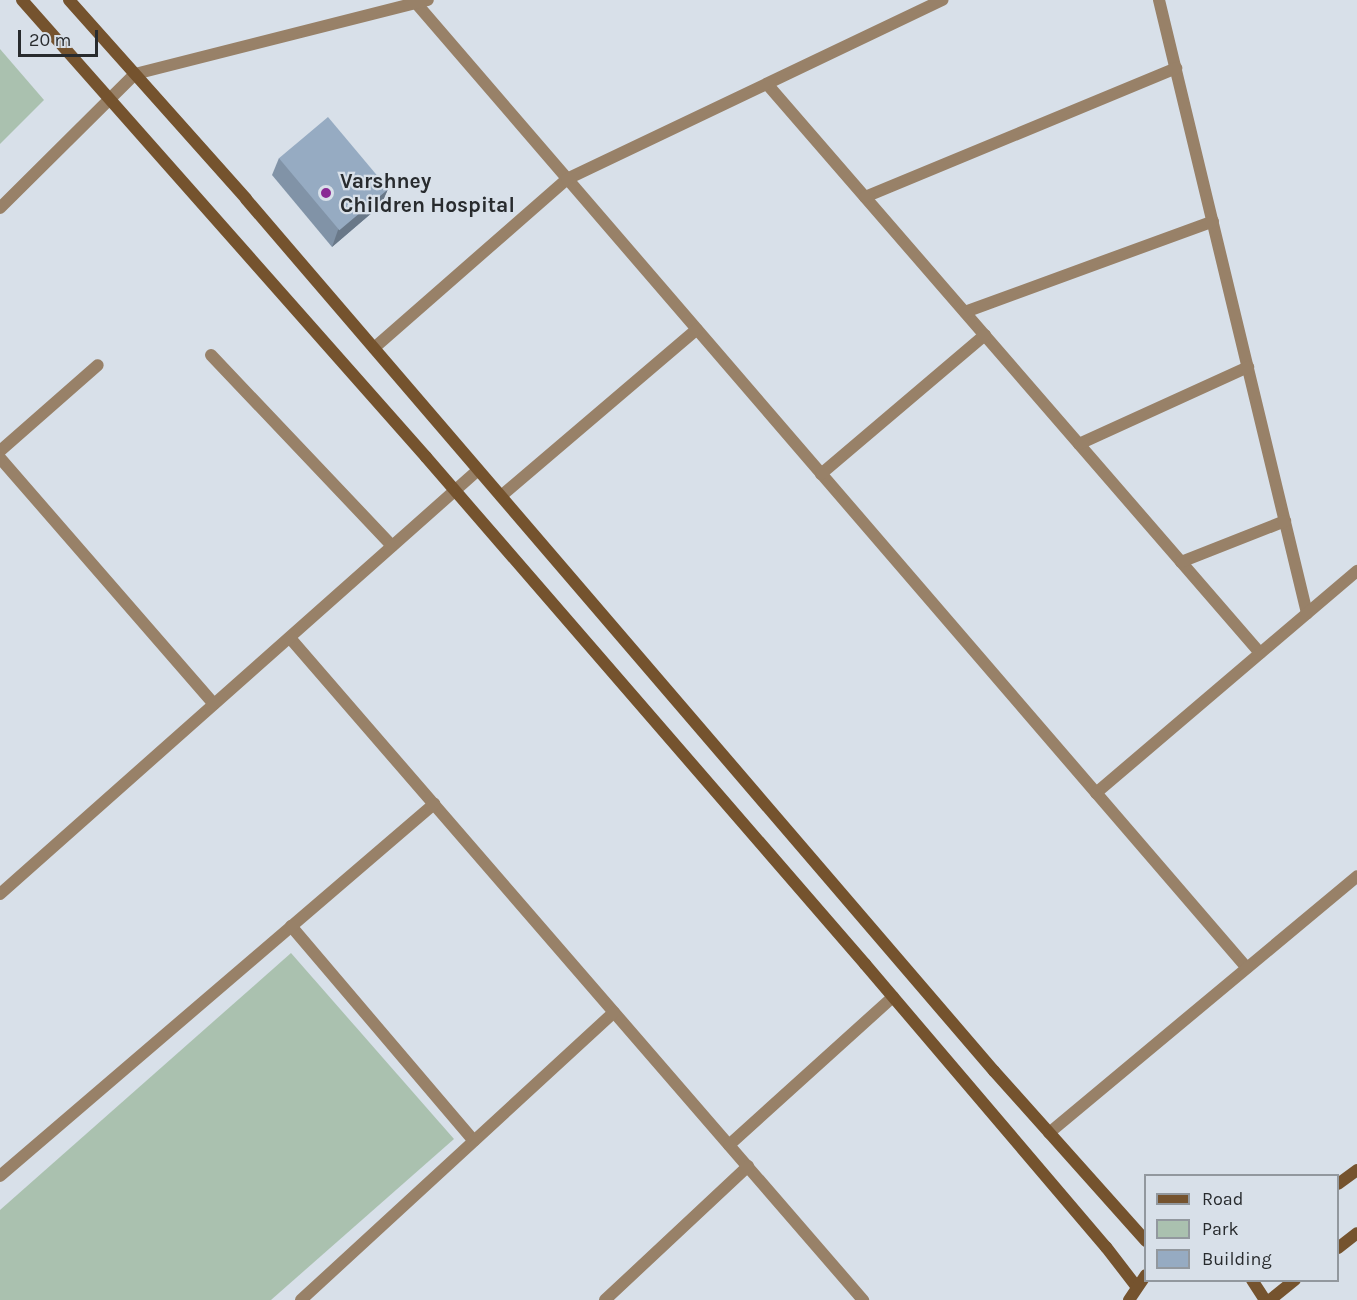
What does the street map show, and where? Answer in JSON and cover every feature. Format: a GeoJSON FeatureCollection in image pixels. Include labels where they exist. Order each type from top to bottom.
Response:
{"type":"FeatureCollection","features":[{"type":"Feature","properties":{"kind":"street"},"geometry":{"type":"LineString","coordinates":[[22,0],[455,491],[893,997],[1106,1247],[1136,1286]]}},
{"type":"Feature","properties":{"kind":"street"},"geometry":{"type":"LineString","coordinates":[[69,0],[374,348],[1048,1133],[1144,1239]]}},
{"type":"Feature","properties":{"kind":"street"},"geometry":{"type":"LineString","coordinates":[[374,348],[567,179],[942,0]]}},
{"type":"Feature","properties":{"kind":"street"},"geometry":{"type":"LineString","coordinates":[[1159,0],[1307,613]]}},
{"type":"Feature","properties":{"kind":"street"},"geometry":{"type":"LineString","coordinates":[[0,208],[135,74],[422,2],[567,179],[1247,968]]}},
{"type":"Feature","properties":{"kind":"street"},"geometry":{"type":"LineString","coordinates":[[865,197],[1176,68]]}},
{"type":"Feature","properties":{"kind":"street"},"geometry":{"type":"LineString","coordinates":[[767,84],[1260,652]]}},
{"type":"Feature","properties":{"kind":"street"},"geometry":{"type":"LineString","coordinates":[[965,312],[1213,221]]}},
{"type":"Feature","properties":{"kind":"street"},"geometry":{"type":"LineString","coordinates":[[501,496],[697,329]]}},
{"type":"Feature","properties":{"kind":"street"},"geometry":{"type":"LineString","coordinates":[[821,474],[985,335]]}},
{"type":"Feature","properties":{"kind":"street"},"geometry":{"type":"LineString","coordinates":[[211,355],[392,546]]}},
{"type":"Feature","properties":{"kind":"street"},"geometry":{"type":"LineString","coordinates":[[0,451],[98,365]]}},
{"type":"Feature","properties":{"kind":"street"},"geometry":{"type":"LineString","coordinates":[[1079,444],[1248,368]]}},
{"type":"Feature","properties":{"kind":"street"},"geometry":{"type":"LineString","coordinates":[[0,458],[214,704]]}},
{"type":"Feature","properties":{"kind":"street"},"geometry":{"type":"LineString","coordinates":[[0,894],[478,470]]}},
{"type":"Feature","properties":{"kind":"street"},"geometry":{"type":"LineString","coordinates":[[1181,561],[1285,521]]}},
{"type":"Feature","properties":{"kind":"street"},"geometry":{"type":"LineString","coordinates":[[1096,793],[1357,571]]}},
{"type":"Feature","properties":{"kind":"street"},"geometry":{"type":"LineString","coordinates":[[290,638],[863,1300]]}},
{"type":"Feature","properties":{"kind":"street"},"geometry":{"type":"LineString","coordinates":[[0,1176],[434,804]]}},
{"type":"Feature","properties":{"kind":"street"},"geometry":{"type":"LineString","coordinates":[[1048,1133],[1357,876]]}},
{"type":"Feature","properties":{"kind":"street"},"geometry":{"type":"LineString","coordinates":[[291,926],[474,1141]]}},
{"type":"Feature","properties":{"kind":"street"},"geometry":{"type":"LineString","coordinates":[[729,1145],[893,997]]}},
{"type":"Feature","properties":{"kind":"street"},"geometry":{"type":"LineString","coordinates":[[301,1300],[614,1012]]}},
{"type":"Feature","properties":{"kind":"street"},"geometry":{"type":"LineString","coordinates":[[604,1300],[748,1166]]}},
{"type":"Feature","properties":{"kind":"street"},"geometry":{"type":"LineString","coordinates":[[1339,1183],[1357,1170]]}},
{"type":"Feature","properties":{"kind":"street"},"geometry":{"type":"LineString","coordinates":[[1339,1247],[1357,1233]]}},
{"type":"Feature","properties":{"kind":"street"},"geometry":{"type":"LineString","coordinates":[[1129,1300],[1136,1286],[1144,1277]]}},
{"type":"Feature","properties":{"kind":"street"},"geometry":{"type":"LineString","coordinates":[[1253,1282],[1264,1300]]}},
{"type":"Feature","properties":{"kind":"street"},"geometry":{"type":"LineString","coordinates":[[1270,1300],[1294,1282]]}},
{"type":"Feature","properties":{"kind":"green space"},"geometry":{"type":"Polygon","coordinates":[[[0,49],[44,100],[0,144],[0,49]]]}},
{"type":"Feature","properties":{"kind":"green space"},"geometry":{"type":"Polygon","coordinates":[[[291,953],[454,1139],[271,1300],[0,1300],[0,1210],[291,953]]]}},
{"type":"Feature","properties":{"kind":"building"},"geometry":{"type":"Polygon","coordinates":[[[328,117],[388,189],[339,230],[279,158],[328,117]]]}},
{"type":"Feature","properties":{"kind":"place","name":"Varshney Children Hospital"},"geometry":{"type":"Point","coordinates":[326,193]}}]}
